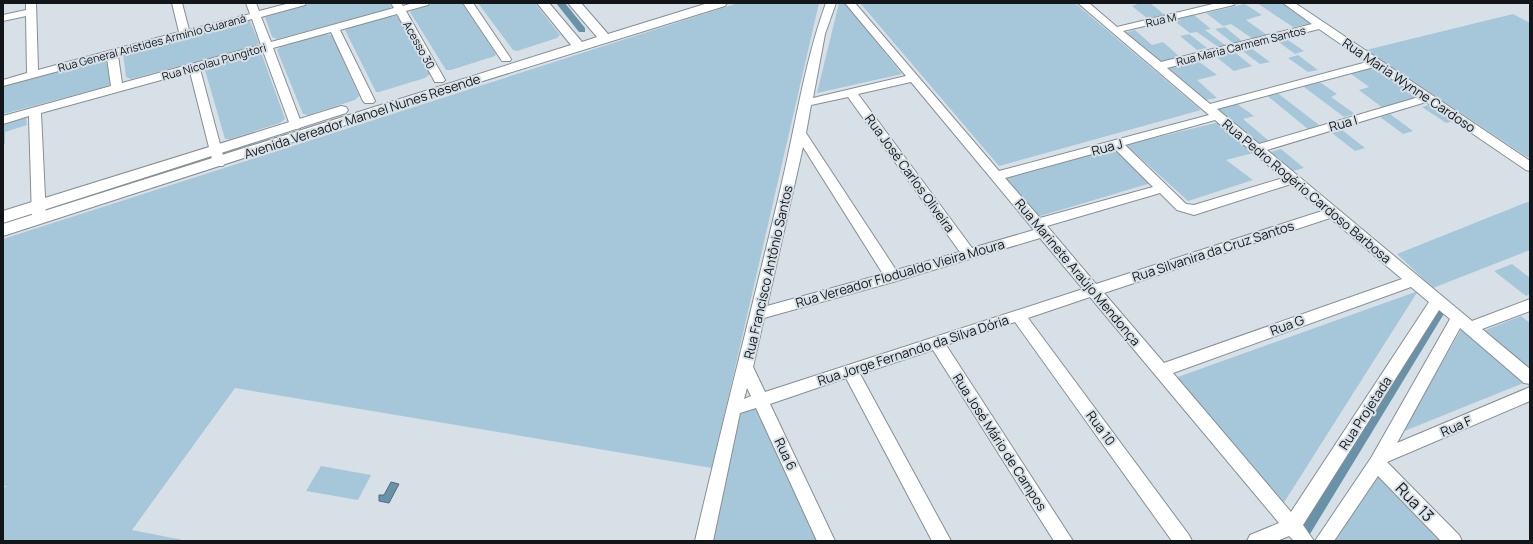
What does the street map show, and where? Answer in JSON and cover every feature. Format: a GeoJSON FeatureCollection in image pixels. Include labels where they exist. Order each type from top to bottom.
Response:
{"type":"FeatureCollection","features":[{"type":"Feature","properties":{"kind":"street"},"geometry":{"type":"LineString","coordinates":[[177,3],[185,34]]}},
{"type":"Feature","properties":{"kind":"street"},"geometry":{"type":"LineString","coordinates":[[251,3],[296,125]]}},
{"type":"Feature","properties":{"kind":"street","name":"Rua General Aristides Armínio Guaraná"},"geometry":{"type":"LineString","coordinates":[[3,83],[301,3]]}},
{"type":"Feature","properties":{"kind":"street","name":"Rua Nicolau Pungitori"},"geometry":{"type":"LineString","coordinates":[[3,120],[334,28],[398,6],[424,3]]}},
{"type":"Feature","properties":{"kind":"street"},"geometry":{"type":"LineString","coordinates":[[468,3],[506,59]]}},
{"type":"Feature","properties":{"kind":"street"},"geometry":{"type":"LineString","coordinates":[[543,3],[576,43]]}},
{"type":"Feature","properties":{"kind":"street"},"geometry":{"type":"LineString","coordinates":[[574,3],[602,35]]}},
{"type":"Feature","properties":{"kind":"street","name":"Avenida Vereador Manoel Nunes Resende"},"geometry":{"type":"LineString","coordinates":[[602,35],[685,3]]}},
{"type":"Feature","properties":{"kind":"street","name":"Avenida Vereador Manoel Nunes Resende"},"geometry":{"type":"LineString","coordinates":[[3,230],[39,212],[218,156],[452,86],[602,35],[721,3]]}},
{"type":"Feature","properties":{"kind":"street","name":"Rua Francisco Antônio Santos"},"geometry":{"type":"LineString","coordinates":[[704,541],[733,409],[745,367],[800,132],[820,34],[831,3]]}},
{"type":"Feature","properties":{"kind":"street","name":"Rua Marinete Araújo Mendonça"},"geometry":{"type":"LineString","coordinates":[[850,3],[1305,541]]}},
{"type":"Feature","properties":{"kind":"street","name":"Rua Pedro Rogério Cardoso Barbosa"},"geometry":{"type":"LineString","coordinates":[[1084,3],[1530,378]]}},
{"type":"Feature","properties":{"kind":"street","name":"Rua M"},"geometry":{"type":"LineString","coordinates":[[1116,30],[1230,3]]}},
{"type":"Feature","properties":{"kind":"street","name":"Rua Maria Wynne Cardoso"},"geometry":{"type":"LineString","coordinates":[[1288,3],[1530,166]]}},
{"type":"Feature","properties":{"kind":"street","name":"Acesso 30"},"geometry":{"type":"LineString","coordinates":[[398,6],[439,80]]}},
{"type":"Feature","properties":{"kind":"street"},"geometry":{"type":"LineString","coordinates":[[3,18],[31,7],[33,75]]}},
{"type":"Feature","properties":{"kind":"street","name":"Rua Maria Carmem Santos"},"geometry":{"type":"LineString","coordinates":[[1160,66],[1322,25]]}},
{"type":"Feature","properties":{"kind":"street"},"geometry":{"type":"LineString","coordinates":[[334,28],[369,102]]}},
{"type":"Feature","properties":{"kind":"street","name":"Avenida Vereador Manoel Nunes Resende"},"geometry":{"type":"LineString","coordinates":[[218,156],[296,125],[506,59],[576,43]]}},
{"type":"Feature","properties":{"kind":"street"},"geometry":{"type":"LineString","coordinates":[[112,54],[117,89]]}},
{"type":"Feature","properties":{"kind":"street"},"geometry":{"type":"LineString","coordinates":[[1208,108],[1375,62]]}},
{"type":"Feature","properties":{"kind":"street"},"geometry":{"type":"LineString","coordinates":[[194,67],[218,156]]}},
{"type":"Feature","properties":{"kind":"street"},"geometry":{"type":"LineString","coordinates":[[806,103],[914,78]]}},
{"type":"Feature","properties":{"kind":"street","name":"Rua José Carlos Oliveira"},"geometry":{"type":"LineString","coordinates":[[851,93],[969,254]]}},
{"type":"Feature","properties":{"kind":"street","name":"Rua I"},"geometry":{"type":"LineString","coordinates":[[1257,149],[1428,98]]}},
{"type":"Feature","properties":{"kind":"street"},"geometry":{"type":"LineString","coordinates":[[35,111],[39,212]]}},
{"type":"Feature","properties":{"kind":"street","name":"Rua J"},"geometry":{"type":"LineString","coordinates":[[997,176],[1218,116]]}},
{"type":"Feature","properties":{"kind":"street"},"geometry":{"type":"LineString","coordinates":[[800,132],[893,277]]}},
{"type":"Feature","properties":{"kind":"street"},"geometry":{"type":"LineString","coordinates":[[1117,144],[1182,207],[1194,210],[1294,179]]}},
{"type":"Feature","properties":{"kind":"street"},"geometry":{"type":"LineString","coordinates":[[1040,228],[1164,188]]}},
{"type":"Feature","properties":{"kind":"street","name":"Avenida Vereador Manoel Nunes Resende"},"geometry":{"type":"LineString","coordinates":[[3,217],[39,212]]}},
{"type":"Feature","properties":{"kind":"street","name":"Rua Silvanira da Cruz Santos"},"geometry":{"type":"LineString","coordinates":[[1093,291],[1333,212]]}},
{"type":"Feature","properties":{"kind":"street","name":"Rua Vereador Flodualdo Vieira Moura"},"geometry":{"type":"LineString","coordinates":[[757,314],[893,277],[969,254],[1040,228]]}},
{"type":"Feature","properties":{"kind":"street","name":"Rua G"},"geometry":{"type":"LineString","coordinates":[[1161,371],[1414,280]]}},
{"type":"Feature","properties":{"kind":"street","name":"Rua Jorge Fernando da Silva Dória"},"geometry":{"type":"LineString","coordinates":[[733,409],[1093,291]]}},
{"type":"Feature","properties":{"kind":"street","name":"Rua Projetada"},"geometry":{"type":"LineString","coordinates":[[1292,526],[1438,300]]}},
{"type":"Feature","properties":{"kind":"street"},"geometry":{"type":"LineString","coordinates":[[1324,541],[1379,460],[1464,323],[1530,305]]}},
{"type":"Feature","properties":{"kind":"street","name":"Rua 10"},"geometry":{"type":"LineString","coordinates":[[1018,315],[1184,541]]}},
{"type":"Feature","properties":{"kind":"street","name":"Rua José Mário de Campos"},"geometry":{"type":"LineString","coordinates":[[936,342],[1064,541]]}},
{"type":"Feature","properties":{"kind":"street","name":"Rua 6"},"geometry":{"type":"LineString","coordinates":[[745,367],[826,541]]}},
{"type":"Feature","properties":{"kind":"street"},"geometry":{"type":"LineString","coordinates":[[850,370],[942,541]]}},
{"type":"Feature","properties":{"kind":"street","name":"Rua F"},"geometry":{"type":"LineString","coordinates":[[1379,460],[1530,394]]}},
{"type":"Feature","properties":{"kind":"street","name":"Rua 13"},"geometry":{"type":"LineString","coordinates":[[1379,460],[1453,541]]}},
{"type":"Feature","properties":{"kind":"street"},"geometry":{"type":"LineString","coordinates":[[1256,541],[1292,526]]}},
{"type":"Feature","properties":{"kind":"shaded area"},"geometry":{"type":"Polygon","coordinates":[[[312,3],[389,3],[392,7],[277,39],[272,37],[265,17],[312,3]]]}},
{"type":"Feature","properties":{"kind":"shaded area"},"geometry":{"type":"Polygon","coordinates":[[[434,3],[462,3],[496,54],[495,56],[451,70],[446,70],[410,12],[414,9],[434,3]]]}},
{"type":"Feature","properties":{"kind":"shaded area"},"geometry":{"type":"Polygon","coordinates":[[[478,3],[535,3],[560,35],[557,38],[517,51],[513,50],[478,3]]]}},
{"type":"Feature","properties":{"kind":"shaded area"},"geometry":{"type":"Polygon","coordinates":[[[738,3],[819,3],[712,468],[235,388],[132,530],[188,541],[3,541],[3,487],[9,487],[3,486],[3,239],[738,3]]]}},
{"type":"Feature","properties":{"kind":"shaded area"},"geometry":{"type":"Polygon","coordinates":[[[839,3],[845,3],[902,74],[817,93],[839,3]]]}},
{"type":"Feature","properties":{"kind":"shaded area"},"geometry":{"type":"Polygon","coordinates":[[[860,3],[1075,3],[1201,110],[999,166],[860,3]]]}},
{"type":"Feature","properties":{"kind":"shaded area"},"geometry":{"type":"Polygon","coordinates":[[[1140,3],[1150,3],[1165,15],[1148,19],[1132,6],[1140,3]]]}},
{"type":"Feature","properties":{"kind":"shaded area"},"geometry":{"type":"Polygon","coordinates":[[[1257,3],[1283,3],[1313,23],[1293,27],[1257,3]]]}},
{"type":"Feature","properties":{"kind":"shaded area"},"geometry":{"type":"Polygon","coordinates":[[[1245,4],[1262,15],[1246,20],[1267,35],[1253,39],[1231,24],[1223,26],[1206,13],[1245,4]]]}},
{"type":"Feature","properties":{"kind":"shaded area"},"geometry":{"type":"Polygon","coordinates":[[[1513,14],[1530,23],[1530,159],[1366,50],[1513,14]]]}},
{"type":"Feature","properties":{"kind":"shaded area"},"geometry":{"type":"Polygon","coordinates":[[[390,15],[397,16],[430,74],[425,78],[376,92],[345,30],[349,27],[390,15]]]}},
{"type":"Feature","properties":{"kind":"shaded area"},"geometry":{"type":"Polygon","coordinates":[[[1194,15],[1211,29],[1205,30],[1225,45],[1218,47],[1197,32],[1190,33],[1173,20],[1194,15]]]}},
{"type":"Feature","properties":{"kind":"shaded area"},"geometry":{"type":"Polygon","coordinates":[[[248,20],[250,21],[259,43],[255,46],[131,79],[126,77],[123,54],[248,20]]]}},
{"type":"Feature","properties":{"kind":"shaded area"},"geometry":{"type":"Polygon","coordinates":[[[1225,27],[1242,41],[1233,43],[1215,29],[1225,27]]]}},
{"type":"Feature","properties":{"kind":"shaded area"},"geometry":{"type":"Polygon","coordinates":[[[1135,30],[1152,45],[1163,42],[1180,57],[1158,62],[1124,33],[1135,30]]]}},
{"type":"Feature","properties":{"kind":"shaded area"},"geometry":{"type":"Polygon","coordinates":[[[324,34],[332,35],[359,96],[355,100],[308,115],[303,114],[277,50],[281,46],[324,34]]]}},
{"type":"Feature","properties":{"kind":"shaded area"},"geometry":{"type":"Polygon","coordinates":[[[1189,34],[1207,48],[1197,50],[1180,36],[1189,34]]]}},
{"type":"Feature","properties":{"kind":"shaded area"},"geometry":{"type":"Polygon","coordinates":[[[1285,38],[1304,51],[1295,54],[1276,40],[1285,38]]]}},
{"type":"Feature","properties":{"kind":"shaded area"},"geometry":{"type":"Polygon","coordinates":[[[1251,48],[1270,62],[1260,64],[1241,50],[1251,48]]]}},
{"type":"Feature","properties":{"kind":"shaded area"},"geometry":{"type":"Polygon","coordinates":[[[1233,51],[1252,66],[1234,71],[1215,56],[1233,51]]]}},
{"type":"Feature","properties":{"kind":"shaded area"},"geometry":{"type":"Polygon","coordinates":[[[255,53],[262,55],[285,119],[280,123],[230,139],[225,139],[205,70],[210,66],[255,53]]]}},
{"type":"Feature","properties":{"kind":"shaded area"},"geometry":{"type":"Polygon","coordinates":[[[1298,55],[1318,70],[1308,72],[1288,58],[1298,55]]]}},
{"type":"Feature","properties":{"kind":"shaded area"},"geometry":{"type":"Polygon","coordinates":[[[104,58],[106,59],[110,84],[108,86],[3,114],[3,85],[104,58]]]}},
{"type":"Feature","properties":{"kind":"shaded area"},"geometry":{"type":"Polygon","coordinates":[[[1198,61],[1217,75],[1197,80],[1217,98],[1206,100],[1168,68],[1198,61]]]}},
{"type":"Feature","properties":{"kind":"shaded area"},"geometry":{"type":"Polygon","coordinates":[[[1374,65],[1420,97],[1383,108],[1359,90],[1369,87],[1347,71],[1374,65]]]}},
{"type":"Feature","properties":{"kind":"shaded area"},"geometry":{"type":"Polygon","coordinates":[[[1317,80],[1337,94],[1331,97],[1355,114],[1344,117],[1300,84],[1317,80]]]}},
{"type":"Feature","properties":{"kind":"shaded area"},"geometry":{"type":"Polygon","coordinates":[[[1275,91],[1319,125],[1308,129],[1265,94],[1275,91]]]}},
{"type":"Feature","properties":{"kind":"shaded area"},"geometry":{"type":"Polygon","coordinates":[[[1236,103],[1254,116],[1243,119],[1269,141],[1258,144],[1215,108],[1236,103]]]}},
{"type":"Feature","properties":{"kind":"shaded area"},"geometry":{"type":"Polygon","coordinates":[[[1431,104],[1455,121],[1446,123],[1422,107],[1431,104]]]}},
{"type":"Feature","properties":{"kind":"shaded area"},"geometry":{"type":"Polygon","coordinates":[[[1390,114],[1413,131],[1403,134],[1380,117],[1390,114]]]}},
{"type":"Feature","properties":{"kind":"shaded area"},"geometry":{"type":"Polygon","coordinates":[[[26,117],[27,125],[5,132],[5,144],[3,144],[3,124],[26,117]]]}},
{"type":"Feature","properties":{"kind":"shaded area"},"geometry":{"type":"Polygon","coordinates":[[[1219,122],[1253,153],[1226,160],[1253,180],[1188,201],[1126,145],[1219,122]]]}},
{"type":"Feature","properties":{"kind":"shaded area"},"geometry":{"type":"Polygon","coordinates":[[[1342,130],[1365,148],[1355,151],[1332,133],[1342,130]]]}},
{"type":"Feature","properties":{"kind":"shaded area"},"geometry":{"type":"Polygon","coordinates":[[[1117,148],[1151,183],[1037,217],[1003,176],[1117,148]]]}},
{"type":"Feature","properties":{"kind":"shaded area"},"geometry":{"type":"Polygon","coordinates":[[[1281,149],[1304,168],[1293,171],[1271,152],[1281,149]]]}},
{"type":"Feature","properties":{"kind":"shaded area"},"geometry":{"type":"Polygon","coordinates":[[[1530,201],[1530,250],[1433,288],[1397,254],[1530,201]]]}},
{"type":"Feature","properties":{"kind":"shaded area"},"geometry":{"type":"Polygon","coordinates":[[[1512,264],[1530,278],[1530,294],[1526,296],[1494,271],[1512,264]]]}},
{"type":"Feature","properties":{"kind":"shaded area"},"geometry":{"type":"Polygon","coordinates":[[[1418,291],[1283,504],[1175,378],[1418,291]]]}},
{"type":"Feature","properties":{"kind":"shaded area"},"geometry":{"type":"Polygon","coordinates":[[[1521,316],[1530,323],[1530,371],[1483,331],[1521,316]]]}},
{"type":"Feature","properties":{"kind":"shaded area"},"geometry":{"type":"Polygon","coordinates":[[[1462,328],[1526,382],[1402,432],[1462,328]]]}},
{"type":"Feature","properties":{"kind":"shaded area"},"geometry":{"type":"Polygon","coordinates":[[[761,400],[821,541],[704,541],[733,409],[761,400]]]}},
{"type":"Feature","properties":{"kind":"shaded area"},"geometry":{"type":"Polygon","coordinates":[[[321,466],[371,475],[358,500],[306,491],[321,466]]]}},
{"type":"Feature","properties":{"kind":"shaded area"},"geometry":{"type":"Polygon","coordinates":[[[1380,472],[1447,541],[1332,541],[1380,472]]]}},
{"type":"Feature","properties":{"kind":"shaded area"},"geometry":{"type":"Polygon","coordinates":[[[391,482],[399,484],[389,503],[379,501],[379,495],[384,495],[391,482]]]}},
{"type":"Feature","properties":{"kind":"waterway"},"geometry":{"type":"LineString","coordinates":[[560,3],[582,30]]}},
{"type":"Feature","properties":{"kind":"waterway"},"geometry":{"type":"LineString","coordinates":[[1305,529],[1441,309]]}}]}
